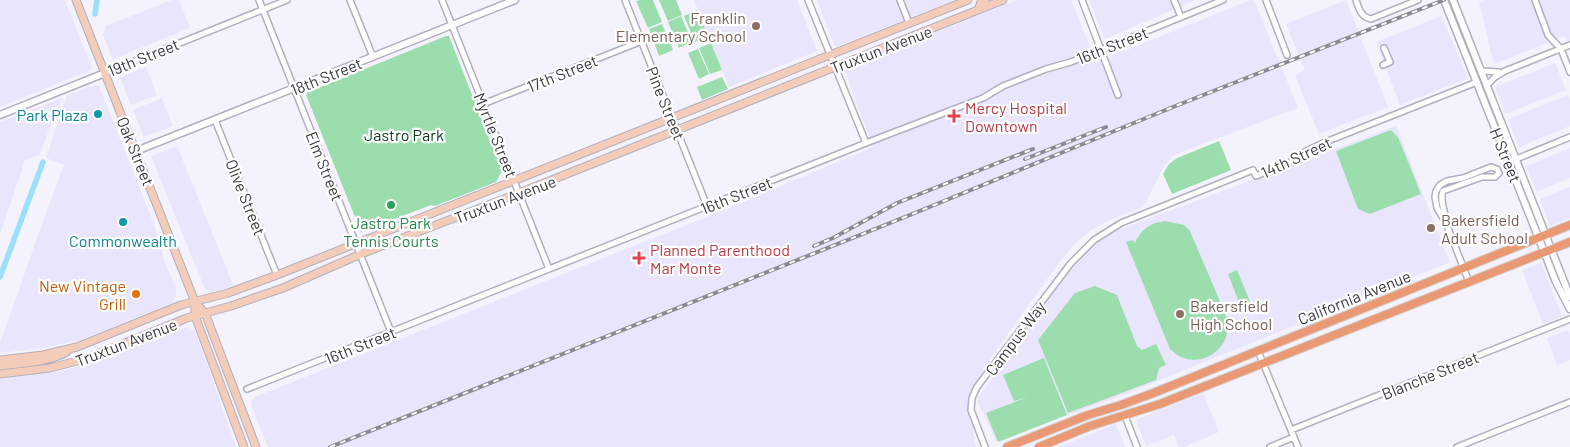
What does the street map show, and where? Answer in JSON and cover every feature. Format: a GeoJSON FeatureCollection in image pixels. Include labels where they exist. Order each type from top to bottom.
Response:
{"type":"FeatureCollection","features":[{"type":"Feature","properties":{"kind":"main road","name":"Oak Street"},"geometry":{"type":"LineString","coordinates":[[76,0],[196,302],[205,313],[256,447]]}},
{"type":"Feature","properties":{"kind":"main road","name":"Truxtun Avenue"},"geometry":{"type":"LineString","coordinates":[[0,360],[43,355],[76,347],[152,316],[277,275],[968,0]]}},
{"type":"Feature","properties":{"kind":"main road"},"geometry":{"type":"LineString","coordinates":[[978,10],[981,2],[985,0]]}},
{"type":"Feature","properties":{"kind":"main road","name":"Truxtun Avenue"},"geometry":{"type":"LineString","coordinates":[[0,374],[50,368],[78,361],[164,327],[283,288],[361,254],[1003,0]]}},
{"type":"Feature","properties":{"kind":"main road","name":"California Avenue"},"geometry":{"type":"LineString","coordinates":[[1007,447],[1088,414],[1154,392],[1570,225]]}},
{"type":"Feature","properties":{"kind":"main road","name":"California Avenue"},"geometry":{"type":"LineString","coordinates":[[1039,447],[1090,426],[1160,404],[1570,242]]}},
{"type":"Feature","properties":{"kind":"main road","name":"Oak Street"},"geometry":{"type":"LineString","coordinates":[[196,302],[195,316],[244,447]]}},
{"type":"Feature","properties":{"kind":"main road"},"geometry":{"type":"LineString","coordinates":[[0,366],[52,359],[76,347]]}},
{"type":"Feature","properties":{"kind":"street","name":"Elm Street"},"geometry":{"type":"LineString","coordinates":[[259,0],[391,332]]}},
{"type":"Feature","properties":{"kind":"street","name":"19th Street"},"geometry":{"type":"LineString","coordinates":[[0,114],[286,0]]}},
{"type":"Feature","properties":{"kind":"street"},"geometry":{"type":"LineString","coordinates":[[350,0],[373,57]]}},
{"type":"Feature","properties":{"kind":"street","name":"Myrtle Street"},"geometry":{"type":"LineString","coordinates":[[442,0],[549,269]]}},
{"type":"Feature","properties":{"kind":"street","name":"18th Street"},"geometry":{"type":"LineString","coordinates":[[136,151],[515,0]]}},
{"type":"Feature","properties":{"kind":"street","name":"Pine Street"},"geometry":{"type":"LineString","coordinates":[[625,0],[707,206]]}},
{"type":"Feature","properties":{"kind":"street"},"geometry":{"type":"LineString","coordinates":[[808,0],[866,143]]}},
{"type":"Feature","properties":{"kind":"street"},"geometry":{"type":"LineString","coordinates":[[900,0],[909,23]]}},
{"type":"Feature","properties":{"kind":"street"},"geometry":{"type":"LineString","coordinates":[[1082,0],[1118,94]]}},
{"type":"Feature","properties":{"kind":"street"},"geometry":{"type":"LineString","coordinates":[[1174,0],[1181,17]]}},
{"type":"Feature","properties":{"kind":"street","name":"16th Street"},"geometry":{"type":"LineString","coordinates":[[247,389],[983,98],[1003,86],[1101,50],[1223,0]]}},
{"type":"Feature","properties":{"kind":"street"},"geometry":{"type":"LineString","coordinates":[[1266,0],[1287,54]]}},
{"type":"Feature","properties":{"kind":"street"},"geometry":{"type":"LineString","coordinates":[[1356,0],[1361,13],[1365,18],[1371,19],[1418,0]]}},
{"type":"Feature","properties":{"kind":"street","name":"H Street"},"geometry":{"type":"LineString","coordinates":[[1444,0],[1509,162],[1570,297]]}},
{"type":"Feature","properties":{"kind":"street","name":"H Street"},"geometry":{"type":"LineString","coordinates":[[1453,0],[1500,116],[1542,236]]}},
{"type":"Feature","properties":{"kind":"street"},"geometry":{"type":"LineString","coordinates":[[1535,0],[1548,35],[1561,49],[1570,72]]}},
{"type":"Feature","properties":{"kind":"street","name":"17th Street"},"geometry":{"type":"LineString","coordinates":[[483,104],[642,41]]}},
{"type":"Feature","properties":{"kind":"street"},"geometry":{"type":"LineString","coordinates":[[1487,85],[1505,71],[1570,45]]}},
{"type":"Feature","properties":{"kind":"street"},"geometry":{"type":"LineString","coordinates":[[1383,65],[1390,62],[1384,48]]}},
{"type":"Feature","properties":{"kind":"street"},"geometry":{"type":"LineString","coordinates":[[1482,71],[1493,73],[1505,71]]}},
{"type":"Feature","properties":{"kind":"street"},"geometry":{"type":"LineString","coordinates":[[1477,82],[1483,86],[1492,105],[1500,116]]}},
{"type":"Feature","properties":{"kind":"street","name":"14th Street"},"geometry":{"type":"LineString","coordinates":[[1094,240],[1122,223],[1253,170],[1256,176],[1298,159],[1306,151],[1323,143],[1477,82]]}},
{"type":"Feature","properties":{"kind":"street","name":"Olive Street"},"geometry":{"type":"LineString","coordinates":[[215,120],[277,275]]}},
{"type":"Feature","properties":{"kind":"street"},"geometry":{"type":"LineString","coordinates":[[1509,162],[1570,137]]}},
{"type":"Feature","properties":{"kind":"street"},"geometry":{"type":"LineString","coordinates":[[1446,223],[1446,215],[1441,197],[1443,191],[1482,177],[1495,177],[1499,173],[1497,169],[1491,167],[1463,178],[1447,181],[1440,185],[1436,194],[1436,205],[1446,223],[1469,282]]}},
{"type":"Feature","properties":{"kind":"street","name":"Campus Way"},"geometry":{"type":"LineString","coordinates":[[985,447],[971,410],[972,398],[978,387],[1071,263],[1094,240]]}},
{"type":"Feature","properties":{"kind":"street","name":"H Street"},"geometry":{"type":"LineString","coordinates":[[1548,250],[1556,282],[1570,309]]}},
{"type":"Feature","properties":{"kind":"street","name":"Blanche Street"},"geometry":{"type":"LineString","coordinates":[[1291,430],[1570,319]]}},
{"type":"Feature","properties":{"kind":"street"},"geometry":{"type":"LineString","coordinates":[[1258,350],[1298,447]]}},
{"type":"Feature","properties":{"kind":"street"},"geometry":{"type":"LineString","coordinates":[[1457,447],[1570,402]]}},
{"type":"Feature","properties":{"kind":"street"},"geometry":{"type":"LineString","coordinates":[[1125,416],[1137,447]]}},
{"type":"Feature","properties":{"kind":"street"},"geometry":{"type":"LineString","coordinates":[[1270,447],[1294,438]]}},
{"type":"Feature","properties":{"kind":"shaded area"},"geometry":{"type":"Polygon","coordinates":[[[0,0],[65,0],[91,69],[0,107],[0,0]]]}},
{"type":"Feature","properties":{"kind":"shaded area"},"geometry":{"type":"Polygon","coordinates":[[[172,0],[179,0],[190,28],[113,59],[103,35],[106,26],[172,0]]]}},
{"type":"Feature","properties":{"kind":"shaded area","name":"Franklin Elementary School"},"geometry":{"type":"Polygon","coordinates":[[[694,0],[797,0],[817,51],[729,87],[694,0]]]}},
{"type":"Feature","properties":{"kind":"shaded area"},"geometry":{"type":"Polygon","coordinates":[[[817,0],[954,0],[835,47],[817,0]]]}},
{"type":"Feature","properties":{"kind":"shaded area"},"geometry":{"type":"Polygon","coordinates":[[[1017,0],[1071,0],[1096,62],[1254,0],[1298,108],[1174,155],[1165,164],[1143,207],[1107,221],[1091,230],[1075,244],[1060,261],[983,369],[975,392],[972,414],[976,447],[268,447],[251,405],[255,397],[729,208],[873,147],[844,69],[1017,0]]]}},
{"type":"Feature","properties":{"kind":"shaded area"},"geometry":{"type":"Polygon","coordinates":[[[1089,0],[1196,0],[1105,39],[1089,0]]]}},
{"type":"Feature","properties":{"kind":"shaded area"},"geometry":{"type":"Polygon","coordinates":[[[1346,0],[1388,107],[1319,134],[1295,75],[1305,70],[1286,24],[1346,0]]]}},
{"type":"Feature","properties":{"kind":"shaded area"},"geometry":{"type":"Polygon","coordinates":[[[1484,0],[1570,0],[1570,46],[1565,36],[1494,64],[1479,2],[1484,0]]]}},
{"type":"Feature","properties":{"kind":"shaded area"},"geometry":{"type":"Polygon","coordinates":[[[1441,16],[1467,76],[1466,79],[1400,105],[1376,42],[1441,16]]]}},
{"type":"Feature","properties":{"kind":"shaded area"},"geometry":{"type":"Polygon","coordinates":[[[1555,63],[1566,90],[1506,114],[1495,87],[1555,63]]]}},
{"type":"Feature","properties":{"kind":"shaded area"},"geometry":{"type":"Polygon","coordinates":[[[146,67],[157,95],[131,105],[120,77],[146,67]]]}},
{"type":"Feature","properties":{"kind":"shaded area"},"geometry":{"type":"Polygon","coordinates":[[[96,85],[99,86],[161,242],[163,258],[176,288],[176,295],[172,303],[80,340],[44,348],[0,353],[0,343],[64,165],[46,158],[67,95],[96,85]]]}},
{"type":"Feature","properties":{"kind":"shaded area"},"geometry":{"type":"Polygon","coordinates":[[[1568,95],[1570,101],[1570,126],[1519,147],[1508,119],[1568,95]]]}},
{"type":"Feature","properties":{"kind":"shaded area"},"geometry":{"type":"Polygon","coordinates":[[[62,98],[39,155],[25,160],[0,234],[0,122],[62,98]]]}},
{"type":"Feature","properties":{"kind":"shaded area"},"geometry":{"type":"Polygon","coordinates":[[[162,98],[173,126],[144,137],[133,110],[162,98]]]}},
{"type":"Feature","properties":{"kind":"shaded area","name":"Bakersfield High School"},"geometry":{"type":"Polygon","coordinates":[[[1396,126],[1450,262],[1131,392],[996,441],[978,402],[979,396],[996,374],[997,366],[1083,255],[1097,243],[1118,230],[1396,126]]]}},
{"type":"Feature","properties":{"kind":"shaded area"},"geometry":{"type":"Polygon","coordinates":[[[177,146],[233,285],[224,289],[211,292],[205,289],[151,156],[177,146]]]}},
{"type":"Feature","properties":{"kind":"shaded area"},"geometry":{"type":"Polygon","coordinates":[[[1570,148],[1570,178],[1537,192],[1526,166],[1570,148]]]}},
{"type":"Feature","properties":{"kind":"shaded area"},"geometry":{"type":"Polygon","coordinates":[[[1570,187],[1570,218],[1550,226],[1540,199],[1570,187]]]}},
{"type":"Feature","properties":{"kind":"shaded area"},"geometry":{"type":"Polygon","coordinates":[[[1541,263],[1562,316],[1543,324],[1522,270],[1541,263]]]}},
{"type":"Feature","properties":{"kind":"shaded area"},"geometry":{"type":"Polygon","coordinates":[[[187,327],[195,331],[236,447],[0,447],[0,379],[56,372],[81,366],[108,356],[114,357],[133,345],[187,327]]]}},
{"type":"Feature","properties":{"kind":"shaded area"},"geometry":{"type":"Polygon","coordinates":[[[1568,330],[1570,335],[1570,360],[1557,365],[1547,338],[1568,330]]]}},
{"type":"Feature","properties":{"kind":"shaded area"},"geometry":{"type":"Polygon","coordinates":[[[1203,393],[1219,432],[1184,447],[1179,447],[1174,435],[1146,446],[1136,420],[1203,393]]]}},
{"type":"Feature","properties":{"kind":"shaded area"},"geometry":{"type":"Polygon","coordinates":[[[1116,424],[1125,447],[1058,447],[1116,424]]]}},
{"type":"Feature","properties":{"kind":"green space"},"geometry":{"type":"Polygon","coordinates":[[[653,0],[662,22],[648,28],[636,1],[653,0]]]}},
{"type":"Feature","properties":{"kind":"green space"},"geometry":{"type":"Polygon","coordinates":[[[659,0],[676,0],[682,15],[668,21],[659,0]]]}},
{"type":"Feature","properties":{"kind":"green space"},"geometry":{"type":"Polygon","coordinates":[[[697,10],[708,36],[695,42],[684,16],[697,10]]]}},
{"type":"Feature","properties":{"kind":"green space"},"geometry":{"type":"Polygon","coordinates":[[[681,16],[692,42],[679,48],[668,22],[681,16]]]}},
{"type":"Feature","properties":{"kind":"green space"},"geometry":{"type":"Polygon","coordinates":[[[662,24],[673,50],[659,56],[649,29],[662,24]]]}},
{"type":"Feature","properties":{"kind":"green space","name":"Jastro Park"},"geometry":{"type":"Polygon","coordinates":[[[449,36],[502,171],[496,182],[361,232],[306,95],[308,92],[449,36]]]}},
{"type":"Feature","properties":{"kind":"green space"},"geometry":{"type":"Polygon","coordinates":[[[711,43],[722,70],[710,74],[699,48],[711,43]]]}},
{"type":"Feature","properties":{"kind":"green space"},"geometry":{"type":"Polygon","coordinates":[[[698,49],[709,74],[699,79],[688,53],[698,49]]]}},
{"type":"Feature","properties":{"kind":"green space"},"geometry":{"type":"Polygon","coordinates":[[[722,77],[728,89],[702,100],[697,87],[722,77]]]}},
{"type":"Feature","properties":{"kind":"green space"},"geometry":{"type":"Polygon","coordinates":[[[1391,130],[1398,137],[1421,194],[1370,214],[1358,209],[1336,151],[1391,130]]]}},
{"type":"Feature","properties":{"kind":"green space"},"geometry":{"type":"Polygon","coordinates":[[[1219,141],[1231,170],[1172,194],[1163,174],[1169,164],[1177,158],[1219,141]]]}},
{"type":"Feature","properties":{"kind":"green space"},"geometry":{"type":"Polygon","coordinates":[[[1165,221],[1184,225],[1190,231],[1227,318],[1228,330],[1224,341],[1210,356],[1200,359],[1180,356],[1170,349],[1126,242],[1133,240],[1135,243],[1147,227],[1165,221]]]}},
{"type":"Feature","properties":{"kind":"green space"},"geometry":{"type":"Polygon","coordinates":[[[1237,270],[1253,309],[1243,313],[1228,274],[1237,270]]]}},
{"type":"Feature","properties":{"kind":"green space"},"geometry":{"type":"Polygon","coordinates":[[[1095,286],[1117,295],[1137,346],[1142,350],[1156,344],[1166,365],[1159,368],[1156,380],[1068,413],[1038,340],[1075,293],[1095,286]]]}},
{"type":"Feature","properties":{"kind":"green space"},"geometry":{"type":"Polygon","coordinates":[[[1044,358],[1067,415],[998,442],[986,413],[1028,397],[1014,401],[1003,375],[1044,358]]]}},
{"type":"Feature","properties":{"kind":"waterway"},"geometry":{"type":"LineString","coordinates":[[95,14],[97,0]]}},
{"type":"Feature","properties":{"kind":"waterway"},"geometry":{"type":"LineString","coordinates":[[0,277],[43,162]]}},
{"type":"Feature","properties":{"kind":"railway"},"geometry":{"type":"LineString","coordinates":[[330,447],[905,217],[1173,107],[1444,0]]}},
{"type":"Feature","properties":{"kind":"railway"},"geometry":{"type":"LineString","coordinates":[[1025,159],[1106,127]]}},
{"type":"Feature","properties":{"kind":"railway"},"geometry":{"type":"LineString","coordinates":[[814,246],[833,238],[897,203],[1033,149]]}},
{"type":"Feature","properties":{"kind":"place","name":"Franklin Elementary School"},"geometry":{"type":"Point","coordinates":[756,26]}},
{"type":"Feature","properties":{"kind":"place","name":"Park Plaza"},"geometry":{"type":"Point","coordinates":[98,114]}},
{"type":"Feature","properties":{"kind":"place","name":"Mercy Hospital Downtown"},"geometry":{"type":"Point","coordinates":[954,116]}},
{"type":"Feature","properties":{"kind":"place","name":"Jastro Park Tennis Courts"},"geometry":{"type":"Point","coordinates":[391,205]}},
{"type":"Feature","properties":{"kind":"place","name":"Commonwealth"},"geometry":{"type":"Point","coordinates":[123,222]}},
{"type":"Feature","properties":{"kind":"place","name":"Bakersfield Adult School"},"geometry":{"type":"Point","coordinates":[1431,228]}},
{"type":"Feature","properties":{"kind":"place","name":"Planned Parenthood Mar Monte"},"geometry":{"type":"Point","coordinates":[639,258]}},
{"type":"Feature","properties":{"kind":"place","name":"New Vintage Grill"},"geometry":{"type":"Point","coordinates":[136,294]}},
{"type":"Feature","properties":{"kind":"place","name":"Bakersfield High School"},"geometry":{"type":"Point","coordinates":[1180,314]}}]}
